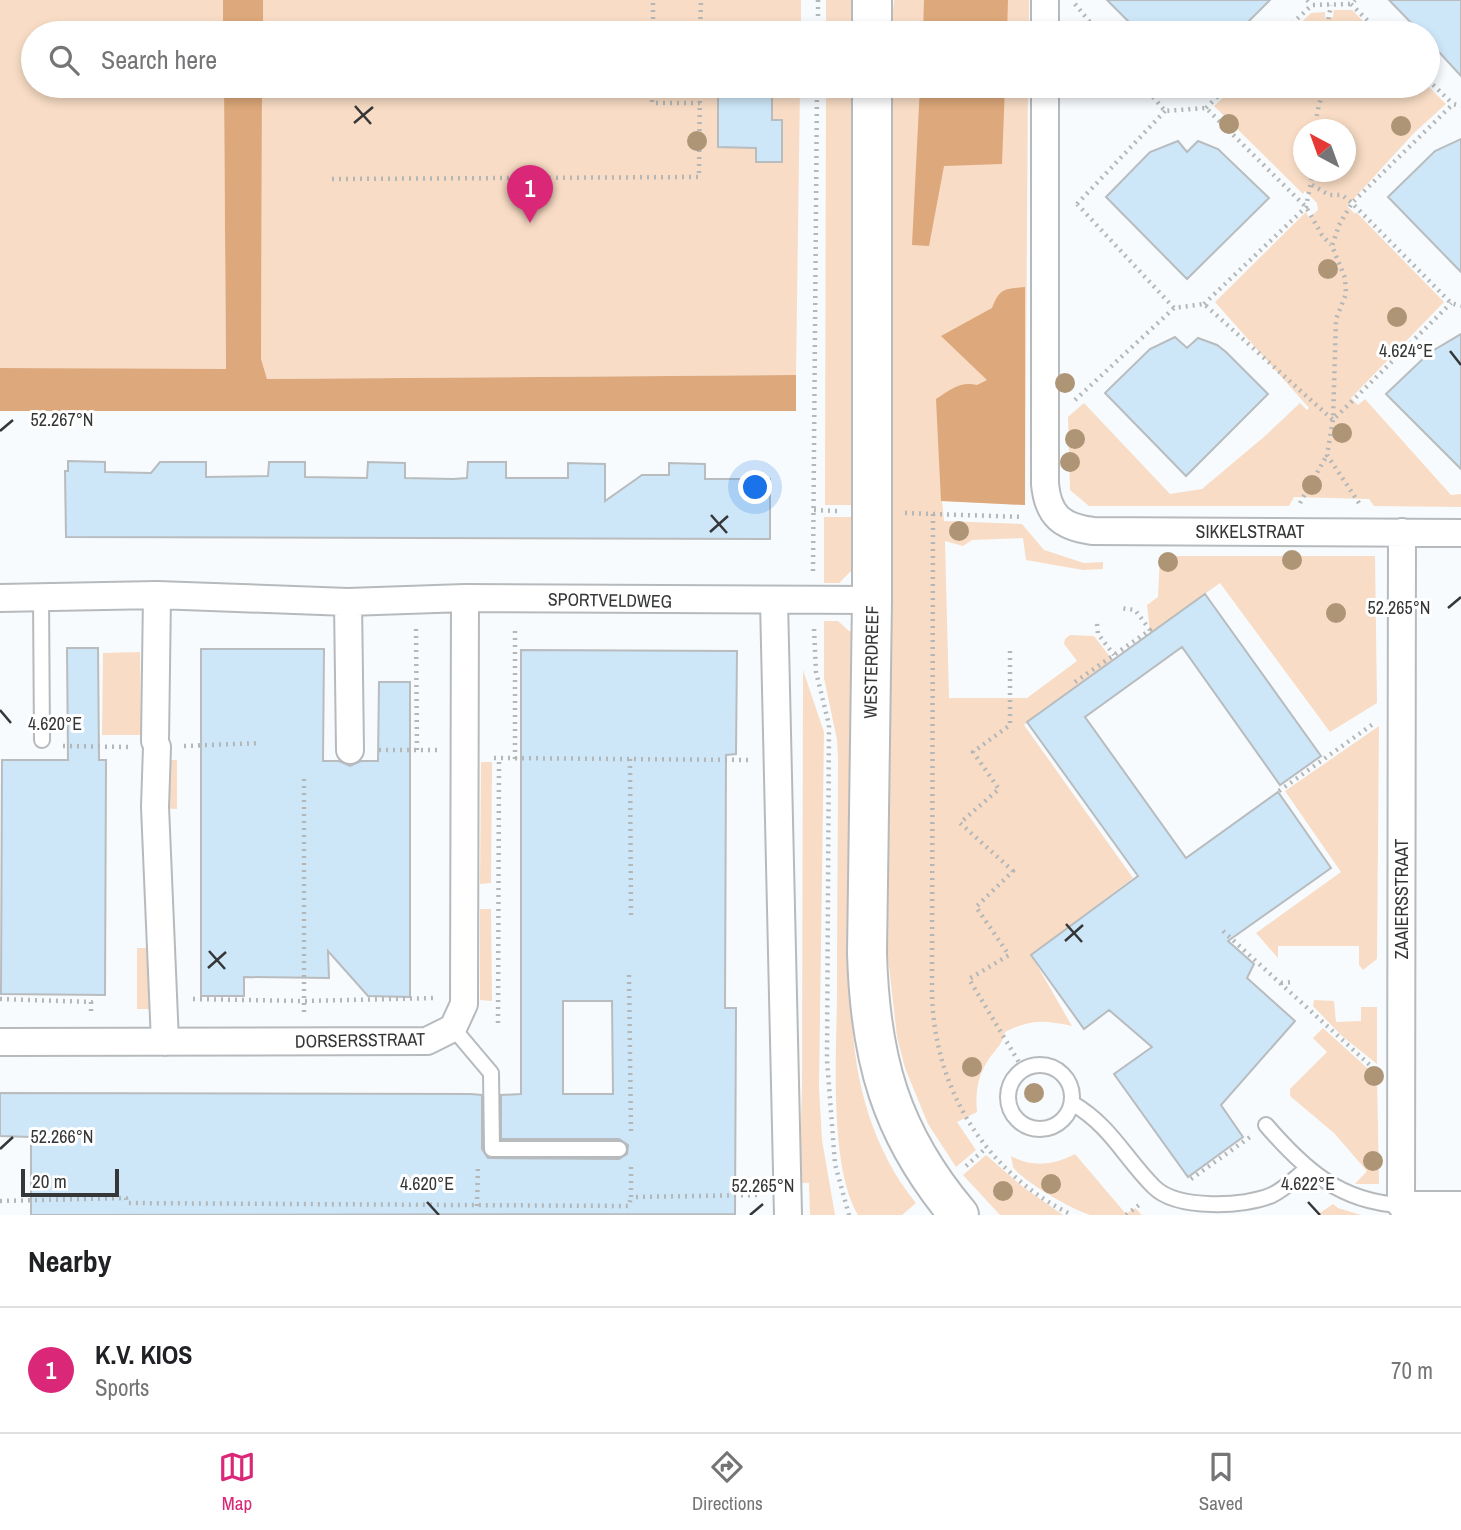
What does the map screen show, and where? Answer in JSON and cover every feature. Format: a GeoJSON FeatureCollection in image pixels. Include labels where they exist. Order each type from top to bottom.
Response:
{"type":"FeatureCollection","features":[{"type":"Feature","properties":{"kind":"street"},"geometry":{"type":"LineString","coordinates":[[872,0],[872,21]]}},
{"type":"Feature","properties":{"kind":"street"},"geometry":{"type":"LineString","coordinates":[[1045,0],[1045,21]]}},
{"type":"Feature","properties":{"kind":"street","name":"WESTERDREEF"},"geometry":{"type":"LineString","coordinates":[[872,98],[872,600],[867,953],[870,1017],[878,1061],[893,1108],[907,1139],[960,1215]]}},
{"type":"Feature","properties":{"kind":"street"},"geometry":{"type":"LineString","coordinates":[[1045,98],[1046,490],[1054,511]]}},
{"type":"Feature","properties":{"kind":"street","name":"SIKKELSTRAAT"},"geometry":{"type":"LineString","coordinates":[[1054,511],[1070,526],[1093,531],[1461,533]]}},
{"type":"Feature","properties":{"kind":"street","name":"ZAAIERSSTRAAT"},"geometry":{"type":"LineString","coordinates":[[1401,1205],[1402,532]]}},
{"type":"Feature","properties":{"kind":"street"},"geometry":{"type":"LineString","coordinates":[[157,595],[155,807],[165,1042]]}},
{"type":"Feature","properties":{"kind":"street","name":"SPORTVELDWEG"},"geometry":{"type":"LineString","coordinates":[[0,598],[157,595],[348,602],[465,598],[872,600]]}},
{"type":"Feature","properties":{"kind":"street"},"geometry":{"type":"LineString","coordinates":[[453,1028],[464,1004],[465,598]]}},
{"type":"Feature","properties":{"kind":"street"},"geometry":{"type":"LineString","coordinates":[[774,601],[788,1205]]}},
{"type":"Feature","properties":{"kind":"street"},"geometry":{"type":"LineString","coordinates":[[348,602],[350,750]]}},
{"type":"Feature","properties":{"kind":"street","name":"DORSERSSTRAAT"},"geometry":{"type":"LineString","coordinates":[[0,1042],[428,1041],[453,1028]]}},
{"type":"Feature","properties":{"kind":"street"},"geometry":{"type":"LineString","coordinates":[[1401,1205],[1461,1205]]}},
{"type":"Feature","properties":{"kind":"lane"},"geometry":{"type":"LineString","coordinates":[[41,597],[42,740]]}},
{"type":"Feature","properties":{"kind":"lane"},"geometry":{"type":"LineString","coordinates":[[453,1028],[491,1073],[492,1149],[619,1149]]}},
{"type":"Feature","properties":{"kind":"lane"},"geometry":{"type":"LineString","coordinates":[[1039,1064],[1055,1068],[1068,1079],[1073,1095],[1072,1103],[1069,1112],[1058,1124],[1041,1129],[1025,1126],[1013,1114],[1007,1098],[1012,1081],[1023,1069],[1039,1064]]}},
{"type":"Feature","properties":{"kind":"lane"},"geometry":{"type":"LineString","coordinates":[[1072,1103],[1098,1120],[1159,1191],[1183,1201],[1230,1203],[1270,1196],[1307,1169]]}},
{"type":"Feature","properties":{"kind":"lane"},"geometry":{"type":"LineString","coordinates":[[1266,1125],[1307,1169],[1354,1196],[1376,1203],[1401,1205]]}},
{"type":"Feature","properties":{"kind":"path"},"geometry":{"type":"LineString","coordinates":[[653,0],[653,21]]}},
{"type":"Feature","properties":{"kind":"path"},"geometry":{"type":"LineString","coordinates":[[700,21],[701,0]]}},
{"type":"Feature","properties":{"kind":"path"},"geometry":{"type":"LineString","coordinates":[[818,0],[818,21]]}},
{"type":"Feature","properties":{"kind":"path"},"geometry":{"type":"LineString","coordinates":[[1071,0],[1089,21]]}},
{"type":"Feature","properties":{"kind":"path"},"geometry":{"type":"LineString","coordinates":[[1307,0],[1311,5]]}},
{"type":"Feature","properties":{"kind":"path"},"geometry":{"type":"LineString","coordinates":[[1294,21],[1311,5],[1353,2],[1370,21]]}},
{"type":"Feature","properties":{"kind":"path"},"geometry":{"type":"LineString","coordinates":[[1328,21],[1331,5]]}},
{"type":"Feature","properties":{"kind":"path"},"geometry":{"type":"LineString","coordinates":[[1440,92],[1453,104],[1461,106]]}},
{"type":"Feature","properties":{"kind":"path"},"geometry":{"type":"LineString","coordinates":[[652,98],[652,103],[700,103]]}},
{"type":"Feature","properties":{"kind":"path"},"geometry":{"type":"LineString","coordinates":[[332,179],[699,177],[700,98]]}},
{"type":"Feature","properties":{"kind":"path"},"geometry":{"type":"LineString","coordinates":[[817,98],[812,601],[816,672],[829,725],[827,1060],[835,1164],[849,1215]]}},
{"type":"Feature","properties":{"kind":"path"},"geometry":{"type":"LineString","coordinates":[[1154,98],[1165,111]]}},
{"type":"Feature","properties":{"kind":"path"},"geometry":{"type":"LineString","coordinates":[[1045,237],[1165,111],[1206,108],[1216,98]]}},
{"type":"Feature","properties":{"kind":"path"},"geometry":{"type":"LineString","coordinates":[[1318,119],[1317,108],[1321,98]]}},
{"type":"Feature","properties":{"kind":"path"},"geometry":{"type":"LineString","coordinates":[[1332,246],[1339,225],[1352,203],[1453,104]]}},
{"type":"Feature","properties":{"kind":"path"},"geometry":{"type":"LineString","coordinates":[[1206,108],[1306,207],[1322,236],[1332,246],[1345,278],[1346,293],[1336,319],[1333,420],[1327,455],[1294,514]]}},
{"type":"Feature","properties":{"kind":"path"},"geometry":{"type":"LineString","coordinates":[[1045,427],[1174,308],[1205,303],[1306,207],[1312,184],[1329,194],[1342,195],[1352,203],[1451,303],[1461,306]]}},
{"type":"Feature","properties":{"kind":"path"},"geometry":{"type":"LineString","coordinates":[[1077,204],[1174,308]]}},
{"type":"Feature","properties":{"kind":"path"},"geometry":{"type":"LineString","coordinates":[[1205,303],[1333,420]]}},
{"type":"Feature","properties":{"kind":"path"},"geometry":{"type":"LineString","coordinates":[[1333,420],[1451,303]]}},
{"type":"Feature","properties":{"kind":"path"},"geometry":{"type":"LineString","coordinates":[[1327,455],[1366,513]]}},
{"type":"Feature","properties":{"kind":"path"},"geometry":{"type":"LineString","coordinates":[[814,510],[933,514],[1054,511]]}},
{"type":"Feature","properties":{"kind":"path"},"geometry":{"type":"LineString","coordinates":[[933,514],[932,1008],[940,1054],[950,1088],[986,1148],[1040,1196],[1072,1215]]}},
{"type":"Feature","properties":{"kind":"path"},"geometry":{"type":"LineString","coordinates":[[515,759],[516,599]]}},
{"type":"Feature","properties":{"kind":"path"},"geometry":{"type":"LineString","coordinates":[[416,600],[417,751]]}},
{"type":"Feature","properties":{"kind":"path"},"geometry":{"type":"LineString","coordinates":[[1075,682],[1150,630],[1135,610],[1120,608]]}},
{"type":"Feature","properties":{"kind":"path"},"geometry":{"type":"LineString","coordinates":[[1097,624],[1098,634],[1114,655]]}},
{"type":"Feature","properties":{"kind":"path"},"geometry":{"type":"LineString","coordinates":[[1010,652],[1010,725],[972,752],[999,789],[960,823],[1013,871],[976,907],[1009,955],[969,979],[1023,1069]]}},
{"type":"Feature","properties":{"kind":"path"},"geometry":{"type":"LineString","coordinates":[[1279,791],[1374,723]]}},
{"type":"Feature","properties":{"kind":"path"},"geometry":{"type":"LineString","coordinates":[[42,740],[42,746],[260,743]]}},
{"type":"Feature","properties":{"kind":"path"},"geometry":{"type":"LineString","coordinates":[[350,750],[417,751],[515,759],[778,760]]}},
{"type":"Feature","properties":{"kind":"path"},"geometry":{"type":"LineString","coordinates":[[498,1023],[499,758]]}},
{"type":"Feature","properties":{"kind":"path"},"geometry":{"type":"LineString","coordinates":[[630,759],[631,919]]}},
{"type":"Feature","properties":{"kind":"path"},"geometry":{"type":"LineString","coordinates":[[304,779],[304,1042]]}},
{"type":"Feature","properties":{"kind":"path"},"geometry":{"type":"LineString","coordinates":[[1223,931],[1373,1068]]}},
{"type":"Feature","properties":{"kind":"path"},"geometry":{"type":"LineString","coordinates":[[0,1200],[126,1198],[127,1203],[629,1206],[629,975]]}},
{"type":"Feature","properties":{"kind":"path"},"geometry":{"type":"LineString","coordinates":[[1280,983],[1294,982]]}},
{"type":"Feature","properties":{"kind":"path"},"geometry":{"type":"LineString","coordinates":[[164,999],[304,1001],[464,997]]}},
{"type":"Feature","properties":{"kind":"path"},"geometry":{"type":"LineString","coordinates":[[0,999],[91,1002],[91,1042]]}},
{"type":"Feature","properties":{"kind":"path"},"geometry":{"type":"LineString","coordinates":[[1126,1215],[1181,1174],[1190,1180],[1251,1136],[1264,1123],[1266,1125]]}},
{"type":"Feature","properties":{"kind":"path"},"geometry":{"type":"LineString","coordinates":[[960,1171],[986,1148]]}},
{"type":"Feature","properties":{"kind":"path"},"geometry":{"type":"LineString","coordinates":[[477,1206],[477,1167],[492,1149]]}},
{"type":"Feature","properties":{"kind":"path"},"geometry":{"type":"LineString","coordinates":[[619,1149],[631,1164]]}},
{"type":"Feature","properties":{"kind":"path"},"geometry":{"type":"LineString","coordinates":[[631,1197],[788,1205]]}},
{"type":"Feature","properties":{"kind":"shaded area"},"geometry":{"type":"Polygon","coordinates":[[[0,0],[223,0],[223,21],[21,21],[21,98],[224,98],[226,370],[0,368],[0,0]]]}},
{"type":"Feature","properties":{"kind":"shaded area"},"geometry":{"type":"Polygon","coordinates":[[[223,0],[263,0],[263,21],[223,21],[223,0]]]}},
{"type":"Feature","properties":{"kind":"shaded area"},"geometry":{"type":"Polygon","coordinates":[[[263,0],[801,0],[801,21],[263,21],[263,0]]]}},
{"type":"Feature","properties":{"kind":"shaded area"},"geometry":{"type":"Polygon","coordinates":[[[826,0],[851,0],[852,21],[826,21],[826,0]]]}},
{"type":"Feature","properties":{"kind":"shaded area"},"geometry":{"type":"Polygon","coordinates":[[[894,0],[1029,0],[1029,21],[892,21],[894,0]]]}},
{"type":"Feature","properties":{"kind":"shaded area"},"geometry":{"type":"Polygon","coordinates":[[[924,0],[1008,0],[1007,21],[923,21],[924,0]]]}},
{"type":"Feature","properties":{"kind":"shaded area"},"geometry":{"type":"Polygon","coordinates":[[[1334,10],[1352,10],[1363,21],[1303,21],[1311,13],[1325,12],[1325,18],[1333,17],[1334,10]]]}},
{"type":"Feature","properties":{"kind":"shaded area"},"geometry":{"type":"Polygon","coordinates":[[[224,98],[262,98],[261,359],[267,379],[796,375],[796,411],[0,411],[0,368],[226,369],[224,98]]]}},
{"type":"Feature","properties":{"kind":"shaded area"},"geometry":{"type":"Polygon","coordinates":[[[262,98],[800,98],[796,375],[267,379],[261,360],[262,98]]]}},
{"type":"Feature","properties":{"kind":"shaded area"},"geometry":{"type":"Polygon","coordinates":[[[826,98],[853,98],[853,505],[825,505],[826,98]]]}},
{"type":"Feature","properties":{"kind":"shaded area"},"geometry":{"type":"Polygon","coordinates":[[[887,98],[1028,98],[1025,505],[942,501],[944,521],[1022,524],[1044,550],[1084,563],[1103,562],[1103,569],[1083,570],[1026,560],[1023,538],[972,540],[963,546],[945,541],[949,698],[1027,698],[1077,661],[1064,644],[1065,639],[1070,635],[1094,636],[1113,661],[1024,725],[1133,878],[1031,955],[1072,1026],[1038,1022],[1005,1032],[980,1076],[977,1112],[957,1122],[976,1150],[956,1167],[928,1124],[905,1068],[897,1037],[888,957],[890,517],[887,98]]]}},
{"type":"Feature","properties":{"kind":"shaded area"},"geometry":{"type":"Polygon","coordinates":[[[919,98],[1005,98],[1002,164],[944,166],[929,246],[912,245],[919,98]]]}},
{"type":"Feature","properties":{"kind":"shaded area"},"geometry":{"type":"Polygon","coordinates":[[[1222,98],[1440,98],[1446,104],[1415,132],[1347,206],[1444,302],[1351,398],[1358,405],[1365,399],[1451,495],[1461,494],[1461,507],[1374,506],[1369,499],[1294,497],[1289,506],[1089,506],[1070,490],[1068,417],[1084,403],[1170,494],[1202,489],[1300,403],[1307,410],[1309,408],[1215,302],[1306,212],[1309,218],[1318,210],[1317,203],[1305,191],[1303,194],[1214,106],[1222,98]]]}},
{"type":"Feature","properties":{"kind":"shaded area"},"geometry":{"type":"Polygon","coordinates":[[[1025,287],[1025,505],[941,501],[936,399],[960,385],[977,385],[987,380],[941,336],[992,308],[1004,290],[1025,287]]]}},
{"type":"Feature","properties":{"kind":"shaded area"},"geometry":{"type":"Polygon","coordinates":[[[824,517],[854,517],[853,572],[839,583],[824,583],[824,517]]]}},
{"type":"Feature","properties":{"kind":"shaded area"},"geometry":{"type":"Polygon","coordinates":[[[1160,556],[1375,556],[1377,703],[1330,732],[1220,583],[1150,633],[1147,605],[1158,597],[1160,556]]]}},
{"type":"Feature","properties":{"kind":"shaded area"},"geometry":{"type":"Polygon","coordinates":[[[824,621],[838,621],[849,631],[853,631],[853,1036],[861,1087],[877,1136],[888,1160],[916,1203],[902,1215],[858,1215],[848,1193],[838,1137],[838,760],[837,740],[824,678],[824,621]]]}},
{"type":"Feature","properties":{"kind":"shaded area"},"geometry":{"type":"Polygon","coordinates":[[[140,652],[141,735],[102,735],[103,653],[140,652]]]}},
{"type":"Feature","properties":{"kind":"shaded area"},"geometry":{"type":"Polygon","coordinates":[[[803,670],[824,732],[819,1087],[822,1140],[835,1215],[810,1215],[809,1183],[799,1183],[802,1088],[803,670]]]}},
{"type":"Feature","properties":{"kind":"shaded area"},"geometry":{"type":"Polygon","coordinates":[[[1379,726],[1377,959],[1363,970],[1359,965],[1359,946],[1278,946],[1278,958],[1256,933],[1341,872],[1285,791],[1379,726]]]}},
{"type":"Feature","properties":{"kind":"shaded area"},"geometry":{"type":"Polygon","coordinates":[[[159,760],[177,760],[177,809],[159,808],[159,760]]]}},
{"type":"Feature","properties":{"kind":"shaded area"},"geometry":{"type":"Polygon","coordinates":[[[481,762],[492,762],[491,883],[480,884],[481,762]]]}},
{"type":"Feature","properties":{"kind":"shaded area"},"geometry":{"type":"Polygon","coordinates":[[[480,909],[491,909],[492,1001],[480,1000],[480,909]]]}},
{"type":"Feature","properties":{"kind":"shaded area"},"geometry":{"type":"Polygon","coordinates":[[[137,948],[157,948],[157,1009],[137,1009],[137,948]]]}},
{"type":"Feature","properties":{"kind":"shaded area"},"geometry":{"type":"Polygon","coordinates":[[[1314,1000],[1334,1001],[1336,1022],[1361,1021],[1361,1007],[1377,1007],[1377,1064],[1342,1036],[1313,1006],[1314,1000]]]}},
{"type":"Feature","properties":{"kind":"shaded area"},"geometry":{"type":"Polygon","coordinates":[[[1323,1028],[1377,1077],[1379,1184],[1355,1184],[1367,1171],[1334,1133],[1290,1096],[1290,1089],[1327,1052],[1313,1038],[1323,1028]]]}},
{"type":"Feature","properties":{"kind":"shaded area"},"geometry":{"type":"Polygon","coordinates":[[[1075,1154],[1126,1214],[1135,1208],[1142,1215],[1085,1213],[1018,1173],[1013,1167],[1011,1156],[1043,1164],[1075,1154]]]}},
{"type":"Feature","properties":{"kind":"shaded area"},"geometry":{"type":"Polygon","coordinates":[[[986,1155],[1023,1187],[1063,1215],[1000,1215],[963,1175],[986,1155]]]}},
{"type":"Feature","properties":{"kind":"shaded area"},"geometry":{"type":"Polygon","coordinates":[[[1333,1204],[1338,1208],[1361,1215],[1317,1215],[1333,1204]]]}},
{"type":"Feature","properties":{"kind":"building"},"geometry":{"type":"Polygon","coordinates":[[[1107,0],[1270,0],[1249,21],[1128,21],[1107,0]]]}},
{"type":"Feature","properties":{"kind":"building"},"geometry":{"type":"Polygon","coordinates":[[[1389,0],[1461,0],[1461,76],[1440,53],[1440,21],[1409,21],[1389,0]]]}},
{"type":"Feature","properties":{"kind":"building"},"geometry":{"type":"Polygon","coordinates":[[[718,98],[772,98],[772,120],[782,120],[782,162],[756,162],[756,148],[718,147],[718,98]]]}},
{"type":"Feature","properties":{"kind":"building"},"geometry":{"type":"Polygon","coordinates":[[[1461,139],[1461,272],[1388,197],[1435,151],[1461,139]]]}},
{"type":"Feature","properties":{"kind":"building"},"geometry":{"type":"Polygon","coordinates":[[[1178,141],[1187,152],[1198,141],[1218,149],[1269,198],[1187,279],[1106,197],[1150,152],[1178,141]]]}},
{"type":"Feature","properties":{"kind":"building"},"geometry":{"type":"Polygon","coordinates":[[[1461,334],[1461,469],[1386,394],[1429,353],[1461,334]]]}},
{"type":"Feature","properties":{"kind":"building"},"geometry":{"type":"Polygon","coordinates":[[[1175,337],[1187,348],[1198,338],[1217,345],[1268,394],[1186,476],[1105,393],[1150,349],[1175,337]]]}},
{"type":"Feature","properties":{"kind":"building"},"geometry":{"type":"Polygon","coordinates":[[[68,461],[105,462],[105,472],[151,473],[160,462],[206,462],[206,477],[268,476],[269,462],[305,462],[305,477],[367,478],[368,462],[405,463],[405,478],[453,479],[467,478],[468,462],[506,462],[506,478],[568,478],[568,463],[605,464],[605,501],[642,475],[669,475],[669,463],[705,464],[705,479],[770,479],[770,539],[66,537],[65,471],[68,471],[68,461]]]}},
{"type":"Feature","properties":{"kind":"building"},"geometry":{"type":"Polygon","coordinates":[[[1205,594],[1321,756],[1280,785],[1182,647],[1085,717],[1186,858],[1278,792],[1331,868],[1228,941],[1254,964],[1247,978],[1295,1021],[1221,1105],[1243,1137],[1188,1177],[1114,1074],[1152,1047],[1109,1010],[1084,1029],[1031,955],[1138,876],[1027,722],[1205,594]]]}},
{"type":"Feature","properties":{"kind":"building"},"geometry":{"type":"Polygon","coordinates":[[[67,648],[98,648],[99,760],[106,760],[105,995],[1,994],[2,760],[68,760],[67,648]]]}},
{"type":"Feature","properties":{"kind":"building"},"geometry":{"type":"Polygon","coordinates":[[[201,649],[324,649],[323,761],[339,761],[350,766],[361,761],[378,761],[379,682],[410,682],[410,997],[368,996],[328,951],[329,978],[244,977],[244,996],[201,996],[201,649]]]}},
{"type":"Feature","properties":{"kind":"building"},"geometry":{"type":"Polygon","coordinates":[[[521,650],[737,651],[736,754],[726,755],[725,1008],[736,1008],[735,1214],[31,1215],[31,1137],[0,1136],[0,1093],[471,1094],[482,1095],[482,1149],[488,1158],[619,1159],[627,1154],[628,1145],[619,1139],[501,1139],[501,1095],[521,1094],[521,650]],[[563,1001],[563,1094],[613,1094],[612,1001],[563,1001]]]}},
{"type":"Feature","properties":{"kind":"place","name":"K.V. KIOS"},"geometry":{"type":"Point","coordinates":[530,223]}}]}
